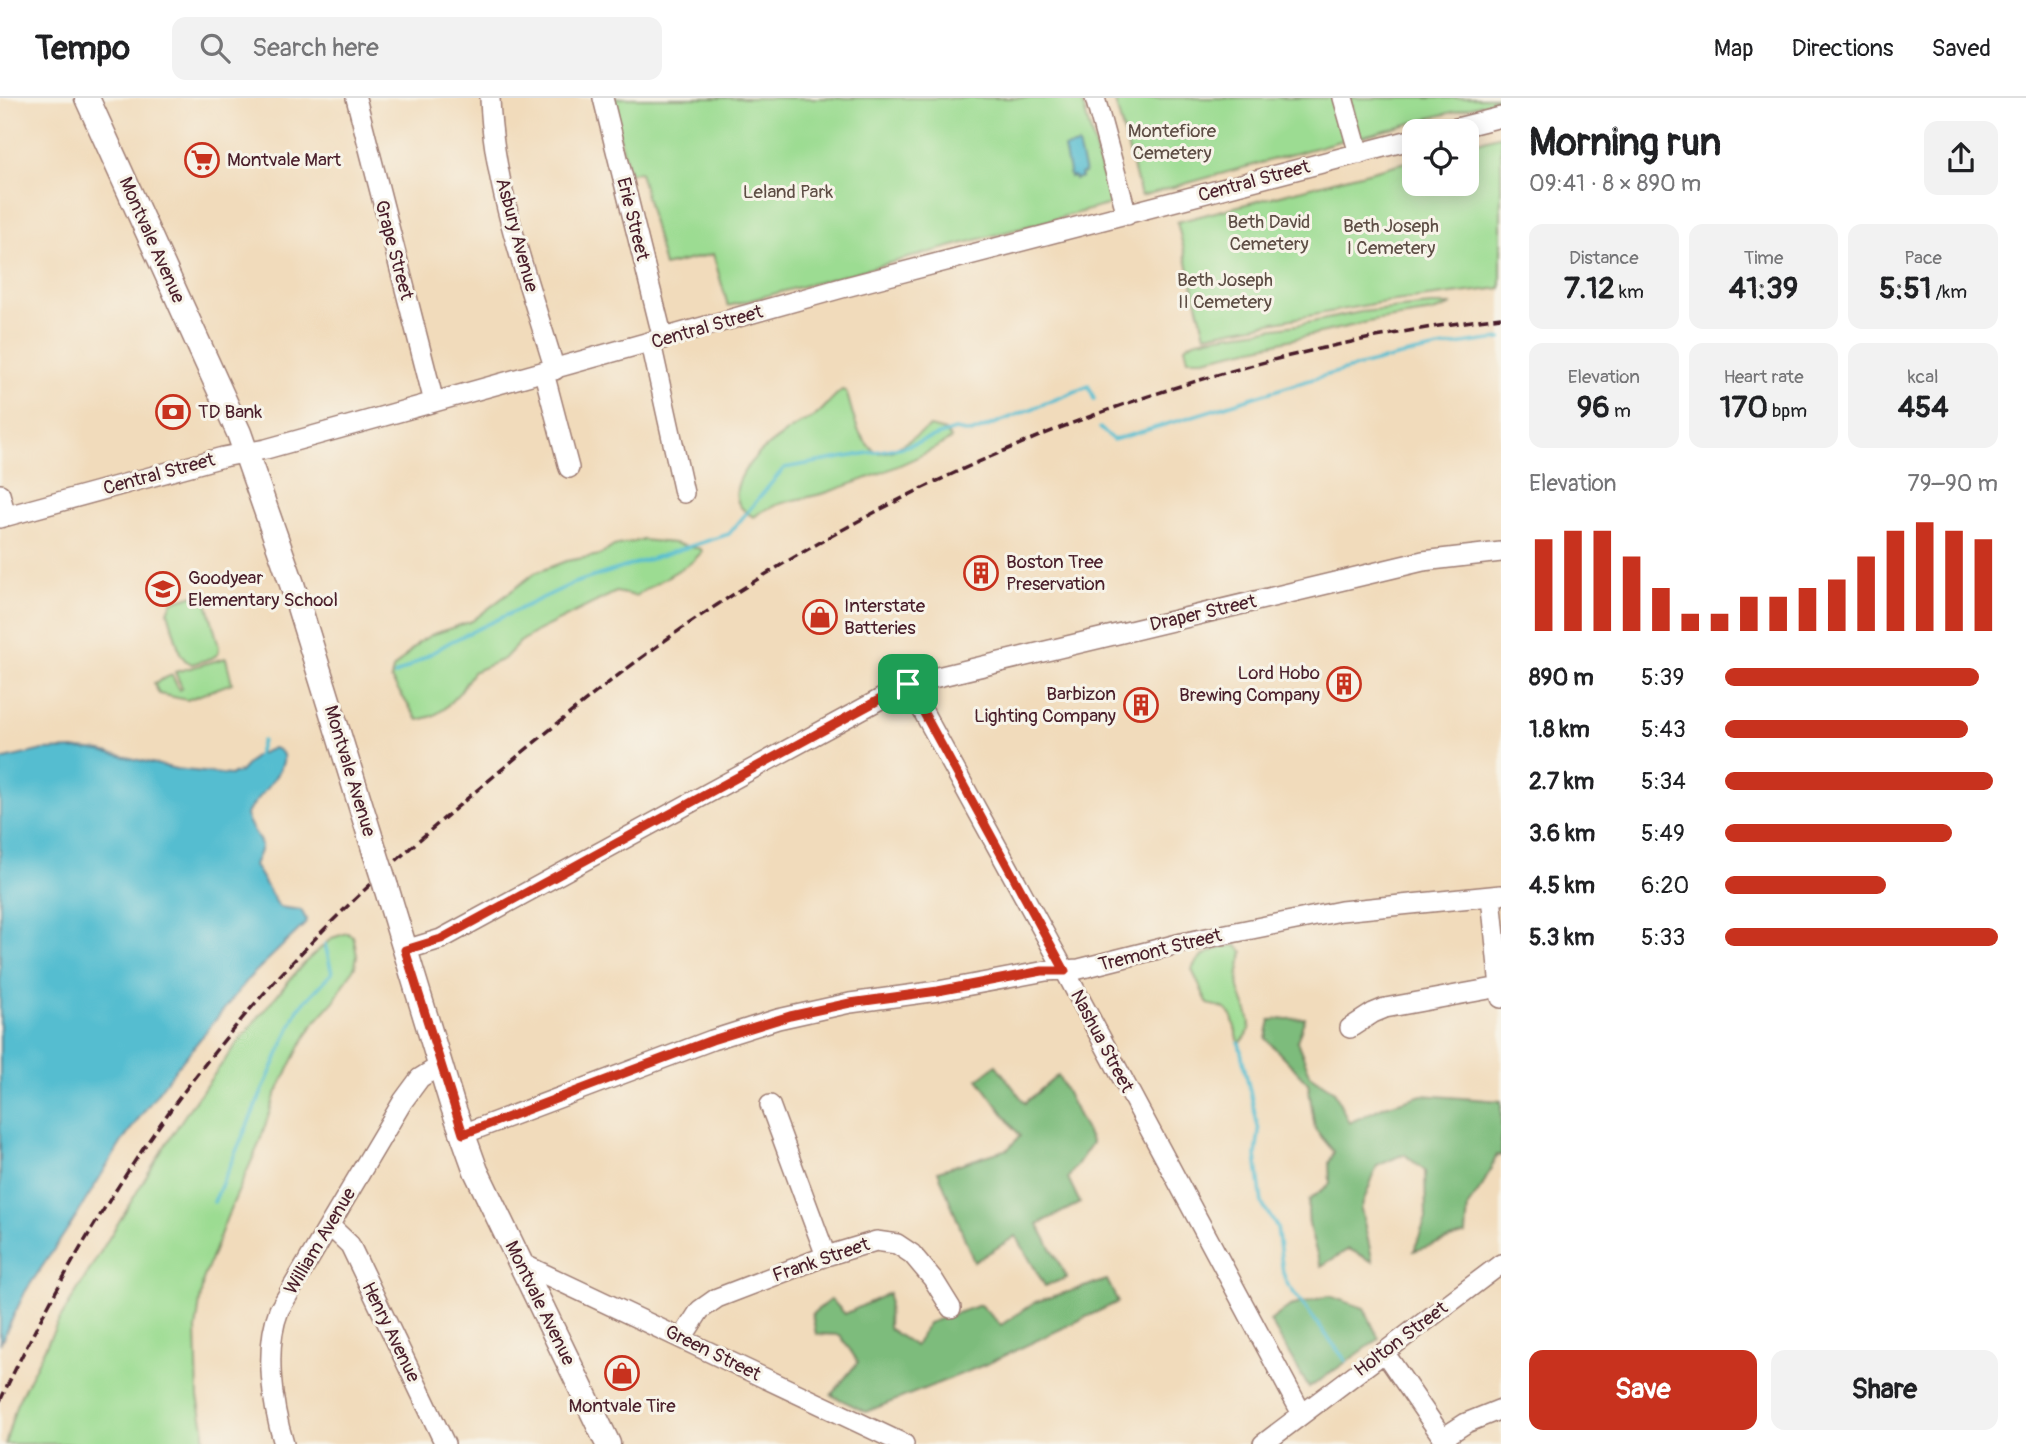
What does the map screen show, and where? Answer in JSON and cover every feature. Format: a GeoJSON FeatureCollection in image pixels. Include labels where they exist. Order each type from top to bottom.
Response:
{"type":"FeatureCollection","features":[{"type":"Feature","properties":{"kind":"main road","name":"Montvale Avenue"},"geometry":{"type":"LineString","coordinates":[[87,98],[239,433],[292,584],[441,1065],[483,1186],[608,1444]]}},
{"type":"Feature","properties":{"kind":"street","name":"Grape Street"},"geometry":{"type":"LineString","coordinates":[[356,98],[434,402]]}},
{"type":"Feature","properties":{"kind":"street","name":"Asbury Avenue"},"geometry":{"type":"LineString","coordinates":[[490,98],[493,133],[506,203],[549,371],[569,468]]}},
{"type":"Feature","properties":{"kind":"street","name":"Erie Street"},"geometry":{"type":"LineString","coordinates":[[603,98],[657,341],[684,493]]}},
{"type":"Feature","properties":{"kind":"street"},"geometry":{"type":"LineString","coordinates":[[1096,98],[1127,215]]}},
{"type":"Feature","properties":{"kind":"street"},"geometry":{"type":"LineString","coordinates":[[1343,98],[1359,154]]}},
{"type":"Feature","properties":{"kind":"street"},"geometry":{"type":"LineString","coordinates":[[1479,122],[1501,117]]}},
{"type":"Feature","properties":{"kind":"street","name":"Central Street"},"geometry":{"type":"LineString","coordinates":[[3,517],[549,371],[842,288],[1402,142]]}},
{"type":"Feature","properties":{"kind":"street"},"geometry":{"type":"LineString","coordinates":[[0,494],[3,517]]}},
{"type":"Feature","properties":{"kind":"street","name":"Draper Street"},"geometry":{"type":"LineString","coordinates":[[908,684],[1433,559],[1501,552]]}},
{"type":"Feature","properties":{"kind":"street"},"geometry":{"type":"LineString","coordinates":[[405,950],[441,939],[908,684]]}},
{"type":"Feature","properties":{"kind":"street","name":"Nashua Street"},"geometry":{"type":"LineString","coordinates":[[908,684],[1065,971],[1301,1414]]}},
{"type":"Feature","properties":{"kind":"street"},"geometry":{"type":"LineString","coordinates":[[1350,1028],[1385,1008],[1500,993],[1496,895]]}},
{"type":"Feature","properties":{"kind":"street","name":"Tremont Street"},"geometry":{"type":"LineString","coordinates":[[463,1134],[712,1040],[790,1016],[850,1003],[938,991],[1042,971],[1082,969],[1195,940],[1306,918],[1360,909],[1496,895]]}},
{"type":"Feature","properties":{"kind":"street","name":"William Avenue"},"geometry":{"type":"LineString","coordinates":[[284,1444],[271,1364],[272,1334],[281,1305],[411,1089],[420,1078],[441,1065]]}},
{"type":"Feature","properties":{"kind":"street"},"geometry":{"type":"LineString","coordinates":[[769,1105],[826,1256]]}},
{"type":"Feature","properties":{"kind":"street","name":"Henry Avenue"},"geometry":{"type":"LineString","coordinates":[[330,1226],[350,1245],[445,1444]]}},
{"type":"Feature","properties":{"kind":"street","name":"Frank Street"},"geometry":{"type":"LineString","coordinates":[[682,1338],[698,1312],[709,1302],[871,1241],[897,1244],[908,1251],[925,1269],[951,1308]]}},
{"type":"Feature","properties":{"kind":"street","name":"Green Street"},"geometry":{"type":"LineString","coordinates":[[521,1263],[904,1444]]}},
{"type":"Feature","properties":{"kind":"street","name":"Holton Street"},"geometry":{"type":"LineString","coordinates":[[1301,1414],[1501,1264]]}},
{"type":"Feature","properties":{"kind":"street"},"geometry":{"type":"LineString","coordinates":[[1384,1352],[1445,1441],[1466,1423],[1501,1409]]}},
{"type":"Feature","properties":{"kind":"street"},"geometry":{"type":"LineString","coordinates":[[1263,1444],[1301,1414]]}},
{"type":"Feature","properties":{"kind":"green space","name":"Leland Park"},"geometry":{"type":"Polygon","coordinates":[[[609,98],[1081,98],[1111,204],[728,306],[713,254],[664,266],[640,172],[629,173],[609,98]]]}},
{"type":"Feature","properties":{"kind":"green space","name":"Montefiore Cemetery"},"geometry":{"type":"Polygon","coordinates":[[[1114,98],[1336,98],[1347,139],[1141,196],[1114,98]]]}},
{"type":"Feature","properties":{"kind":"green space"},"geometry":{"type":"Polygon","coordinates":[[[1349,98],[1501,98],[1427,119],[1402,119],[1402,126],[1360,137],[1349,98]]]}},
{"type":"Feature","properties":{"kind":"green space"},"geometry":{"type":"Polygon","coordinates":[[[1501,135],[1501,288],[1378,303],[1205,335],[1177,222],[1402,163],[1402,196],[1479,196],[1479,141],[1501,135]]]}},
{"type":"Feature","properties":{"kind":"green space"},"geometry":{"type":"Polygon","coordinates":[[[1452,305],[1433,312],[1373,321],[1204,359],[1188,359],[1185,347],[1194,341],[1212,337],[1297,325],[1361,312],[1452,305]]]}},
{"type":"Feature","properties":{"kind":"green space"},"geometry":{"type":"Polygon","coordinates":[[[842,390],[846,391],[864,441],[878,453],[892,451],[930,427],[945,431],[951,439],[873,476],[825,493],[779,504],[754,517],[743,509],[738,501],[737,491],[739,481],[752,461],[777,439],[819,413],[842,390]]]}},
{"type":"Feature","properties":{"kind":"green space"},"geometry":{"type":"Polygon","coordinates":[[[642,540],[674,543],[701,549],[702,552],[692,562],[635,596],[616,592],[537,631],[520,642],[504,659],[473,672],[460,692],[444,709],[433,716],[418,720],[391,679],[393,669],[418,643],[431,635],[472,621],[535,573],[566,561],[600,555],[614,546],[642,540]]]}},
{"type":"Feature","properties":{"kind":"green space"},"geometry":{"type":"Polygon","coordinates":[[[194,595],[207,602],[219,647],[218,654],[212,658],[192,664],[180,653],[168,612],[172,602],[194,595]]]}},
{"type":"Feature","properties":{"kind":"green space"},"geometry":{"type":"Polygon","coordinates":[[[226,658],[232,683],[187,700],[159,694],[154,683],[172,675],[179,690],[182,688],[175,672],[226,658]]]}},
{"type":"Feature","properties":{"kind":"green space"},"geometry":{"type":"Polygon","coordinates":[[[347,933],[353,936],[357,956],[355,966],[334,1001],[314,1023],[275,1096],[259,1144],[203,1280],[196,1330],[198,1397],[204,1427],[204,1444],[5,1444],[17,1403],[57,1324],[191,1106],[241,1038],[303,964],[332,938],[347,933]]]}},
{"type":"Feature","properties":{"kind":"green space"},"geometry":{"type":"Polygon","coordinates":[[[1236,945],[1243,952],[1238,983],[1250,1025],[1249,1032],[1239,1043],[1232,1017],[1223,1008],[1208,1004],[1192,970],[1194,964],[1203,956],[1236,945]]]}},
{"type":"Feature","properties":{"kind":"green space"},"geometry":{"type":"Polygon","coordinates":[[[1305,1018],[1297,1041],[1311,1076],[1334,1091],[1349,1123],[1385,1106],[1422,1095],[1501,1101],[1501,1156],[1497,1155],[1483,1185],[1468,1206],[1466,1234],[1414,1251],[1426,1218],[1425,1171],[1404,1154],[1377,1166],[1361,1209],[1373,1262],[1349,1249],[1321,1266],[1309,1225],[1308,1208],[1309,1200],[1330,1184],[1329,1163],[1334,1152],[1315,1129],[1308,1083],[1266,1039],[1270,1020],[1305,1018]]]}},
{"type":"Feature","properties":{"kind":"green space"},"geometry":{"type":"Polygon","coordinates":[[[996,1065],[1025,1103],[1058,1075],[1092,1143],[1068,1178],[1080,1203],[1038,1224],[1067,1278],[1045,1286],[1016,1236],[974,1262],[938,1171],[1008,1149],[1020,1136],[978,1079],[996,1065]]]}},
{"type":"Feature","properties":{"kind":"green space"},"geometry":{"type":"Polygon","coordinates":[[[1107,1280],[1118,1302],[989,1363],[866,1412],[831,1395],[858,1362],[840,1335],[816,1334],[812,1314],[831,1299],[845,1314],[889,1293],[888,1328],[915,1346],[928,1323],[980,1305],[1001,1325],[1035,1302],[1107,1280]]]}},
{"type":"Feature","properties":{"kind":"green space"},"geometry":{"type":"Polygon","coordinates":[[[1329,1296],[1364,1308],[1379,1339],[1309,1388],[1270,1321],[1290,1306],[1329,1296]]]}},
{"type":"Feature","properties":{"kind":"water"},"geometry":{"type":"Polygon","coordinates":[[[1078,145],[1085,173],[1075,179],[1074,176],[1070,177],[1064,148],[1078,145]]]}},
{"type":"Feature","properties":{"kind":"water"},"geometry":{"type":"Polygon","coordinates":[[[273,748],[281,752],[281,768],[246,815],[261,844],[254,865],[279,907],[301,910],[306,919],[305,924],[249,978],[167,1080],[123,1140],[25,1292],[0,1344],[0,760],[43,750],[78,749],[101,751],[176,769],[230,775],[240,772],[255,756],[273,748]]]}},
{"type":"Feature","properties":{"kind":"waterway"},"geometry":{"type":"LineString","coordinates":[[1100,428],[1113,440],[1353,368],[1451,346],[1501,339]]}},
{"type":"Feature","properties":{"kind":"waterway"},"geometry":{"type":"LineString","coordinates":[[395,675],[450,642],[574,583],[729,534],[784,468],[903,447],[955,430],[971,433],[1089,386],[1094,399]]}},
{"type":"Feature","properties":{"kind":"waterway"},"geometry":{"type":"LineString","coordinates":[[257,757],[262,741]]}},
{"type":"Feature","properties":{"kind":"waterway"},"geometry":{"type":"LineString","coordinates":[[214,1202],[298,1009],[332,973],[325,944]]}},
{"type":"Feature","properties":{"kind":"waterway"},"geometry":{"type":"LineString","coordinates":[[1239,1043],[1259,1131],[1256,1155],[1262,1204],[1277,1227],[1283,1273],[1288,1285],[1346,1361]]}},
{"type":"Feature","properties":{"kind":"railway"},"geometry":{"type":"LineString","coordinates":[[0,1401],[59,1285],[92,1228],[164,1119],[244,1016],[312,941],[414,845],[548,731],[659,645],[717,605],[809,549],[902,499],[996,454],[1092,416],[1191,383],[1292,355],[1395,334],[1501,317]]}},
{"type":"Feature","properties":{"kind":"place","name":"Montvale Mart"},"geometry":{"type":"Point","coordinates":[202,160]}},
{"type":"Feature","properties":{"kind":"place","name":"TD Bank"},"geometry":{"type":"Point","coordinates":[173,412]}},
{"type":"Feature","properties":{"kind":"place","name":"Boston Tree Preservation"},"geometry":{"type":"Point","coordinates":[981,573]}},
{"type":"Feature","properties":{"kind":"place","name":"Goodyear Elementary School"},"geometry":{"type":"Point","coordinates":[163,589]}},
{"type":"Feature","properties":{"kind":"place","name":"Interstate Batteries"},"geometry":{"type":"Point","coordinates":[820,617]}},
{"type":"Feature","properties":{"kind":"place","name":"Lord Hobo Brewing Company"},"geometry":{"type":"Point","coordinates":[1344,684]}},
{"type":"Feature","properties":{"kind":"place","name":"Barbizon Lighting Company"},"geometry":{"type":"Point","coordinates":[1141,705]}},
{"type":"Feature","properties":{"kind":"place","name":"Montvale Tire"},"geometry":{"type":"Point","coordinates":[622,1373]}},
{"type":"Feature","properties":{"kind":"route"},"geometry":{"type":"LineString","coordinates":[[908,684],[1065,971],[1042,971],[938,991],[850,1003],[767,1022],[712,1040],[463,1134],[405,950],[441,939],[908,684]]}},
{"type":"Feature","properties":{"kind":"park label","name":"Beth David Cemetery"},"geometry":{"type":"Point","coordinates":[1269,233]}},
{"type":"Feature","properties":{"kind":"park label","name":"Beth Joseph I Cemetery"},"geometry":{"type":"Point","coordinates":[1391,237]}},
{"type":"Feature","properties":{"kind":"park label","name":"Beth Joseph II Cemetery"},"geometry":{"type":"Point","coordinates":[1225,291]}}]}
